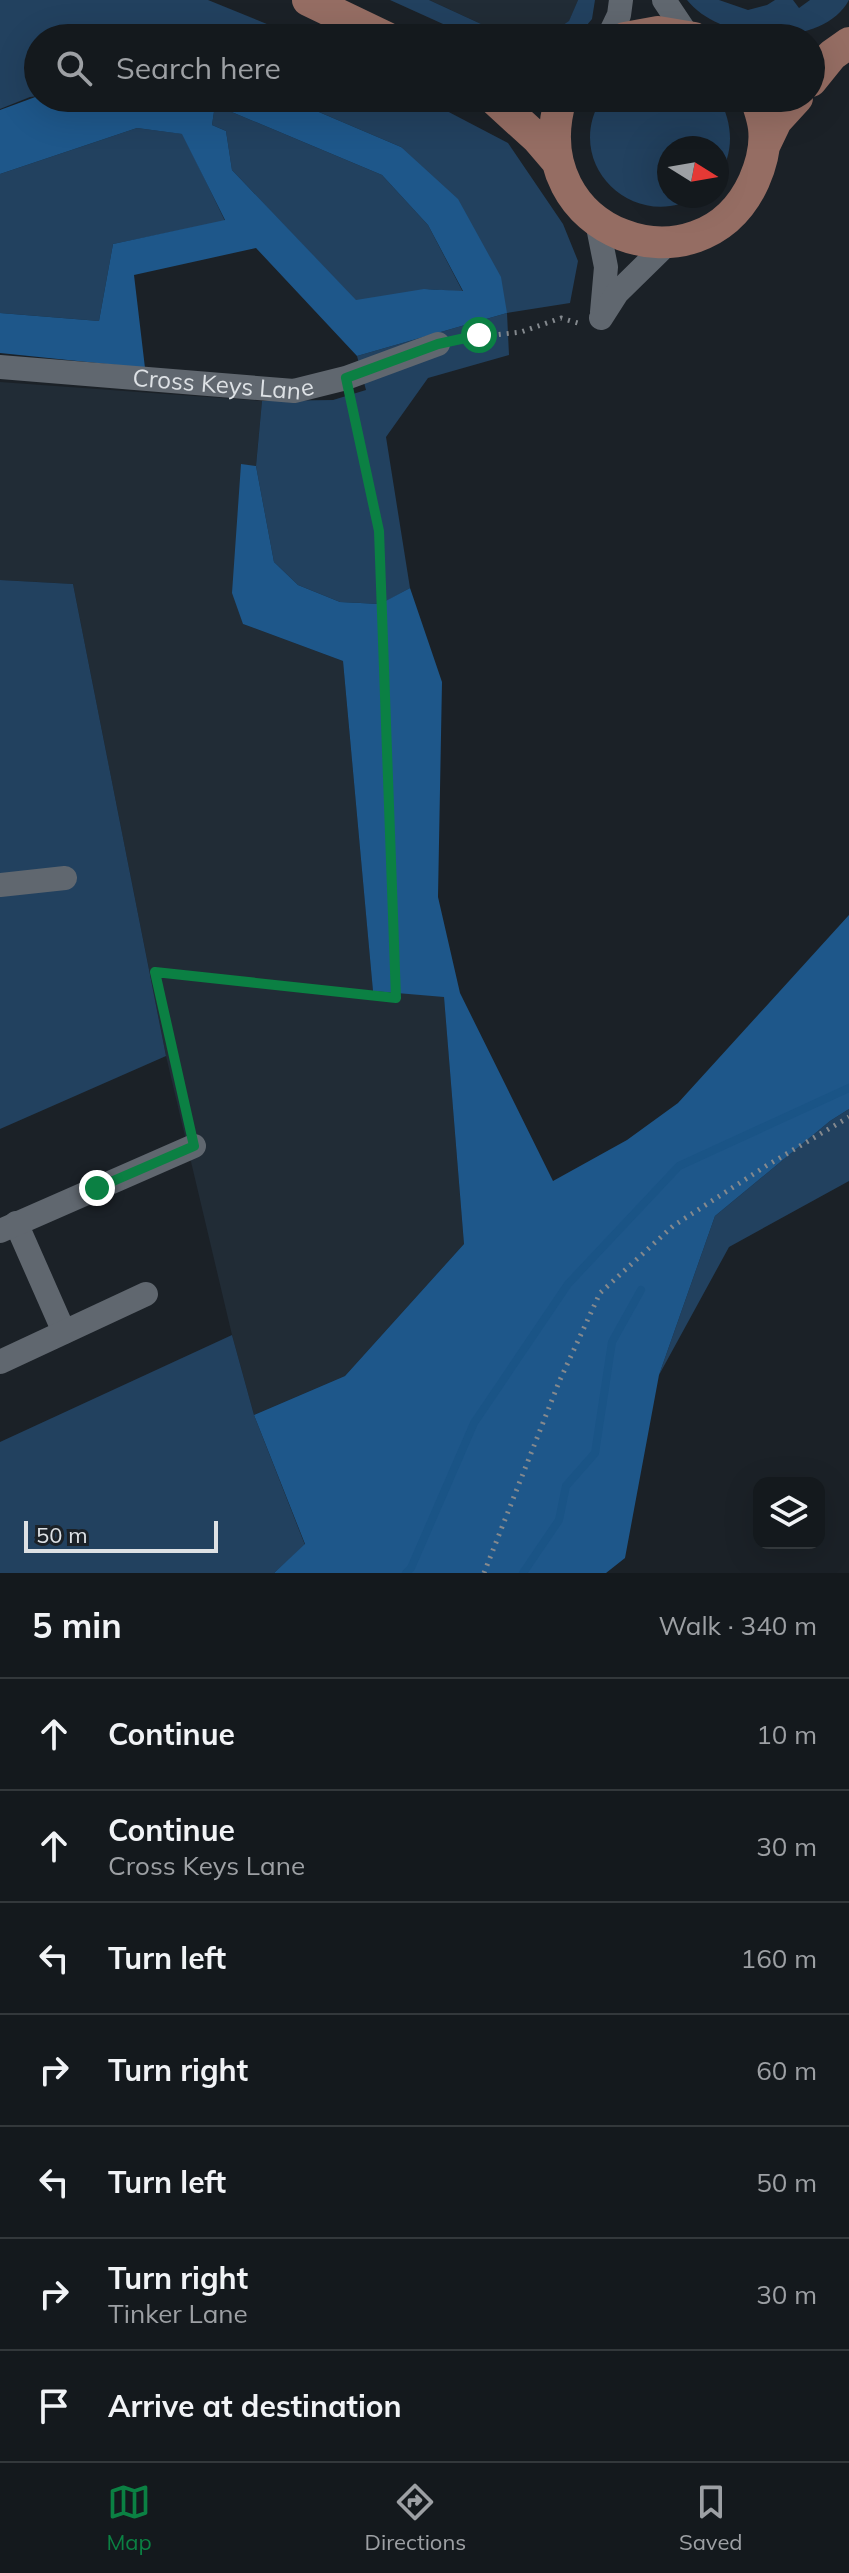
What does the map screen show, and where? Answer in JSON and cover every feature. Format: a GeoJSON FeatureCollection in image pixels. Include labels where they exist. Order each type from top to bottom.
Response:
{"type":"FeatureCollection","features":[{"type":"Feature","properties":{"kind":"main road"},"geometry":{"type":"LineString","coordinates":[[308,0],[358,24]]}},
{"type":"Feature","properties":{"kind":"main road"},"geometry":{"type":"LineString","coordinates":[[508,112],[556,160]]}},
{"type":"Feature","properties":{"kind":"main road"},"geometry":{"type":"LineString","coordinates":[[557,112],[553,139],[556,160],[571,195],[597,222],[619,235],[669,242],[693,237],[715,226],[734,211],[749,192],[759,170],[764,146],[760,112]]}},
{"type":"Feature","properties":{"kind":"main road"},"geometry":{"type":"LineString","coordinates":[[764,146],[776,121],[784,112]]}},
{"type":"Feature","properties":{"kind":"street"},"geometry":{"type":"LineString","coordinates":[[615,24],[621,0]]}},
{"type":"Feature","properties":{"kind":"street"},"geometry":{"type":"LineString","coordinates":[[664,0],[682,24]]}},
{"type":"Feature","properties":{"kind":"street"},"geometry":{"type":"LineString","coordinates":[[597,222],[606,267],[601,318],[617,293],[669,242]]}},
{"type":"Feature","properties":{"kind":"street","name":"Cross Keys Lane"},"geometry":{"type":"LineString","coordinates":[[0,367],[294,391],[346,378],[438,344]]}},
{"type":"Feature","properties":{"kind":"street"},"geometry":{"type":"LineString","coordinates":[[0,885],[65,878]]}},
{"type":"Feature","properties":{"kind":"street"},"geometry":{"type":"LineString","coordinates":[[64,1332],[8,1227],[194,1146]]}},
{"type":"Feature","properties":{"kind":"street"},"geometry":{"type":"LineString","coordinates":[[0,1362],[146,1294]]}},
{"type":"Feature","properties":{"kind":"path"},"geometry":{"type":"LineString","coordinates":[[438,344],[479,335],[521,332],[561,318]]}},
{"type":"Feature","properties":{"kind":"path"},"geometry":{"type":"LineString","coordinates":[[194,1146],[155,972],[396,998],[379,531],[346,378]]}},
{"type":"Feature","properties":{"kind":"path"},"geometry":{"type":"LineString","coordinates":[[484,1573],[559,1382],[600,1293],[673,1226],[849,1117]]}},
{"type":"Feature","properties":{"kind":"shaded area"},"geometry":{"type":"Polygon","coordinates":[[[0,0],[208,0],[267,24],[24,24],[24,99],[0,109],[0,0]]]}},
{"type":"Feature","properties":{"kind":"shaded area"},"geometry":{"type":"Polygon","coordinates":[[[390,0],[429,0],[481,24],[443,24],[390,0]]]}},
{"type":"Feature","properties":{"kind":"shaded area"},"geometry":{"type":"Polygon","coordinates":[[[429,0],[578,0],[566,24],[481,24],[429,0]]]}},
{"type":"Feature","properties":{"kind":"shaded area"},"geometry":{"type":"Polygon","coordinates":[[[578,0],[595,0],[592,19],[588,24],[565,24],[578,0]]]}},
{"type":"Feature","properties":{"kind":"shaded area"},"geometry":{"type":"Polygon","coordinates":[[[687,0],[719,0],[748,10],[775,0],[793,0],[799,8],[810,0],[849,0],[835,16],[822,24],[720,24],[702,14],[687,0]]]}},
{"type":"Feature","properties":{"kind":"shaded area"},"geometry":{"type":"Polygon","coordinates":[[[24,101],[24,112],[214,112],[212,125],[226,131],[232,170],[356,300],[424,289],[463,291],[428,225],[382,175],[232,112],[319,112],[401,147],[458,199],[501,277],[507,313],[357,356],[256,248],[134,275],[145,368],[0,353],[0,313],[99,321],[113,244],[225,220],[182,134],[137,128],[0,174],[0,110],[24,101]]]}},
{"type":"Feature","properties":{"kind":"shaded area"},"geometry":{"type":"Polygon","coordinates":[[[214,112],[232,112],[382,175],[428,225],[463,292],[429,289],[356,301],[232,170],[226,131],[212,125],[214,112]]]}},
{"type":"Feature","properties":{"kind":"shaded area"},"geometry":{"type":"Polygon","coordinates":[[[319,112],[449,112],[508,143],[563,224],[578,261],[570,303],[507,313],[401,147],[319,112]]]}},
{"type":"Feature","properties":{"kind":"shaded area"},"geometry":{"type":"Polygon","coordinates":[[[596,112],[725,112],[730,138],[729,149],[729,136],[657,136],[657,206],[628,199],[610,186],[597,168],[591,146],[592,122],[596,112]]]}},
{"type":"Feature","properties":{"kind":"shaded area"},"geometry":{"type":"Polygon","coordinates":[[[137,128],[183,134],[225,221],[113,244],[99,321],[0,313],[0,174],[137,128]]]}},
{"type":"Feature","properties":{"kind":"shaded area"},"geometry":{"type":"Polygon","coordinates":[[[507,313],[509,355],[428,378],[386,437],[410,588],[381,604],[340,602],[298,585],[274,562],[256,466],[262,401],[333,400],[366,390],[357,356],[507,313]]]}},
{"type":"Feature","properties":{"kind":"shaded area"},"geometry":{"type":"Polygon","coordinates":[[[0,382],[262,401],[256,466],[241,465],[243,624],[343,661],[373,990],[444,996],[464,1244],[345,1376],[254,1415],[166,1056],[73,584],[0,580],[0,382]]]}},
{"type":"Feature","properties":{"kind":"shaded area"},"geometry":{"type":"Polygon","coordinates":[[[241,464],[256,466],[274,562],[298,585],[340,602],[380,604],[410,588],[442,682],[438,897],[460,993],[553,1181],[627,1140],[678,1103],[849,915],[849,1109],[830,1121],[715,1216],[659,1375],[625,1558],[606,1573],[274,1573],[305,1544],[254,1415],[345,1376],[464,1244],[444,997],[373,991],[343,661],[243,624],[232,593],[241,464]]]}},
{"type":"Feature","properties":{"kind":"shaded area"},"geometry":{"type":"Polygon","coordinates":[[[0,580],[73,584],[166,1056],[0,1129],[0,580]]]}},
{"type":"Feature","properties":{"kind":"shaded area"},"geometry":{"type":"Polygon","coordinates":[[[849,1109],[849,1181],[729,1247],[659,1375],[715,1216],[830,1121],[849,1109]]]}},
{"type":"Feature","properties":{"kind":"shaded area"},"geometry":{"type":"Polygon","coordinates":[[[232,1335],[254,1415],[305,1545],[274,1573],[0,1573],[0,1442],[232,1335]]]}},
{"type":"Feature","properties":{"kind":"waterway"},"geometry":{"type":"LineString","coordinates":[[406,1573],[411,1568],[474,1423],[568,1284],[679,1166],[849,1088]]}},
{"type":"Feature","properties":{"kind":"waterway"},"geometry":{"type":"LineString","coordinates":[[523,1573],[559,1520],[566,1486],[595,1453],[612,1342],[641,1290]]}},
{"type":"Feature","properties":{"kind":"route"},"geometry":{"type":"LineString","coordinates":[[97,1188],[194,1146],[155,972],[396,998],[379,531],[346,378],[438,344],[479,335]]}}]}
